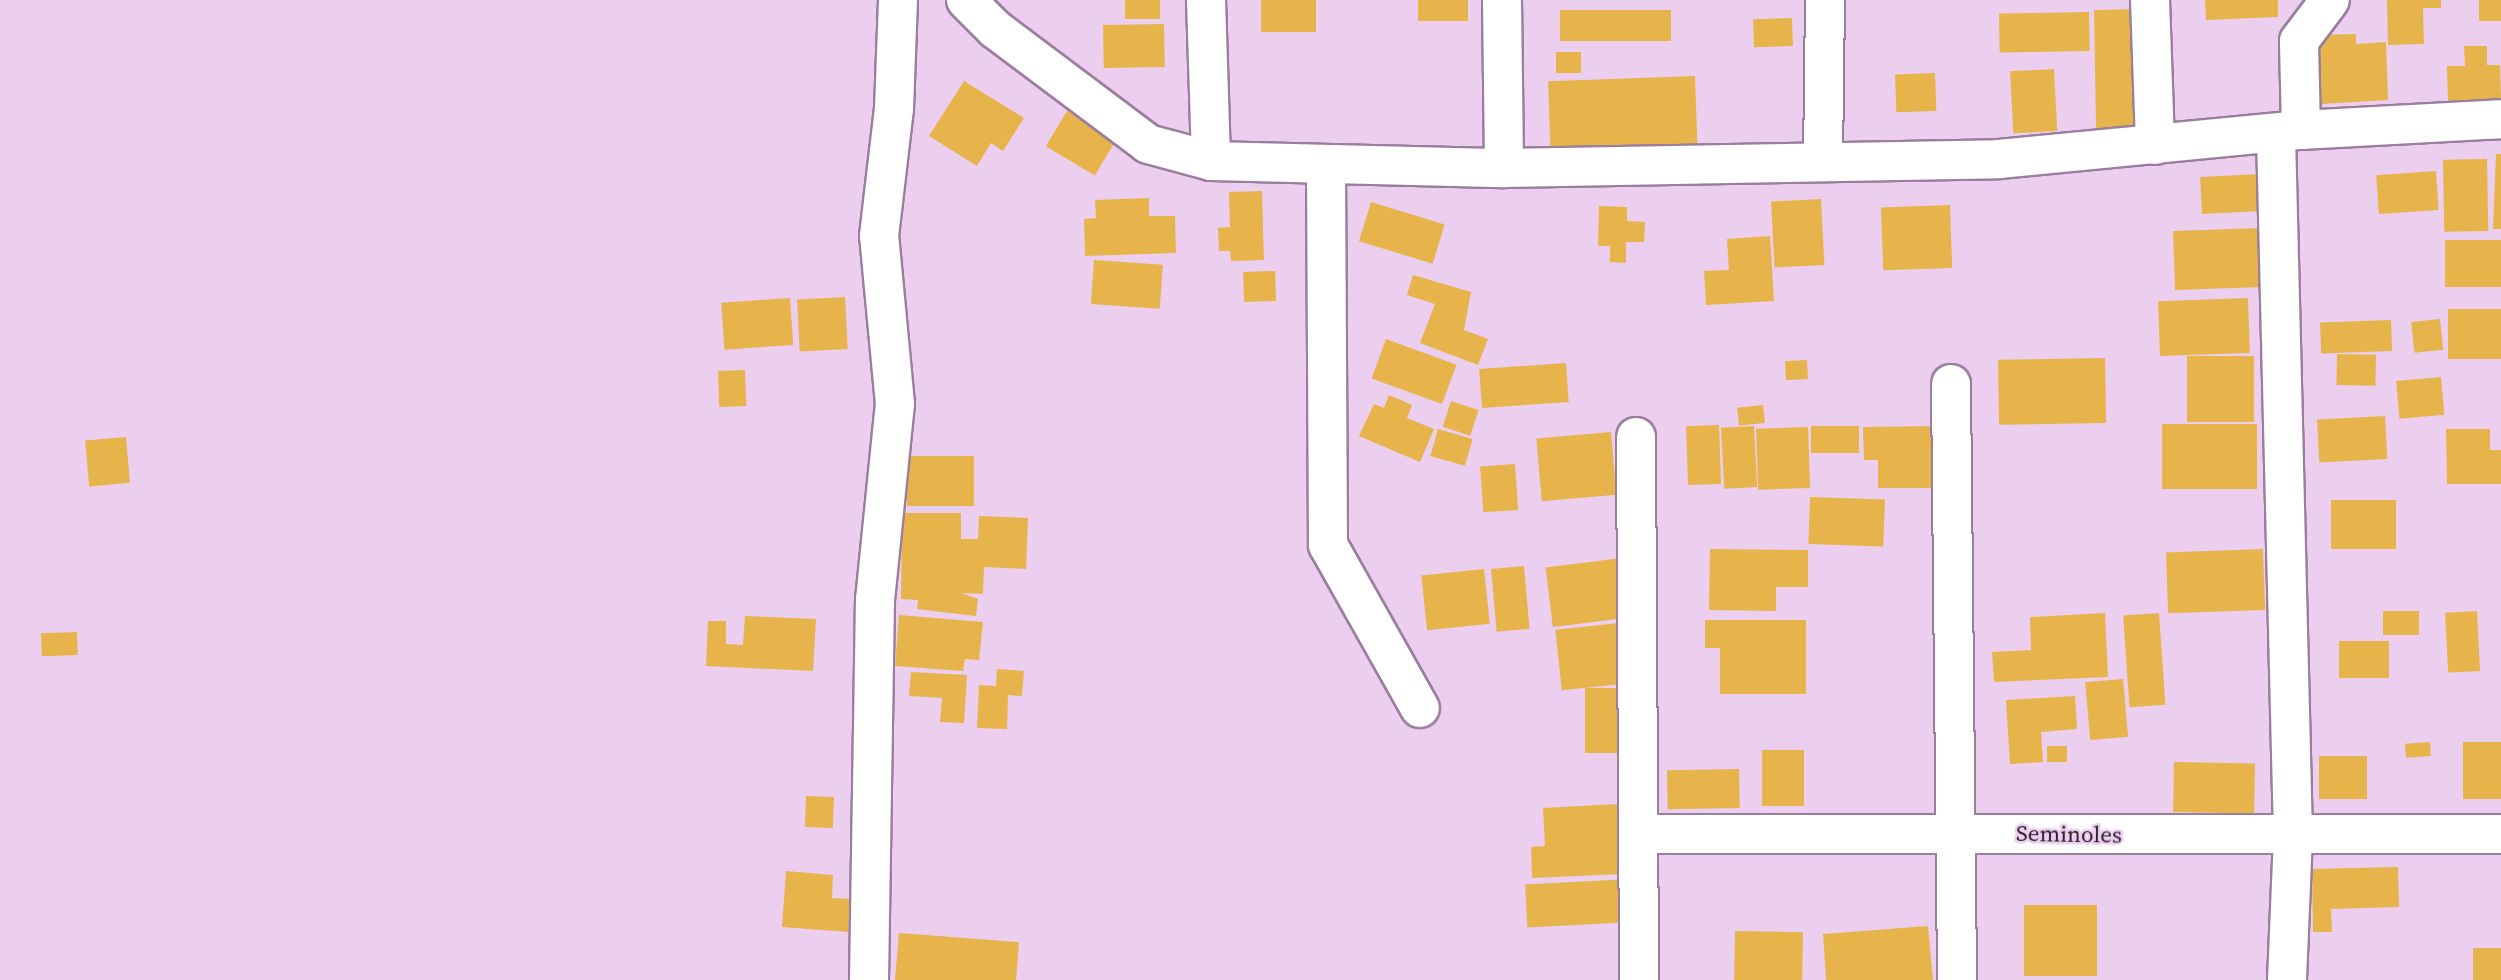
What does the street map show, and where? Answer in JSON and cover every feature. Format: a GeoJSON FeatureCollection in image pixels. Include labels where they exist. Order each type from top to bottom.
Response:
{"type":"FeatureCollection","features":[{"type":"Feature","properties":{"kind":"street"},"geometry":{"type":"LineString","coordinates":[[870,980],[874,600],[894,404],[879,236],[894,110],[898,0]]}},
{"type":"Feature","properties":{"kind":"street"},"geometry":{"type":"LineString","coordinates":[[966,0],[995,29],[1148,144],[1211,161],[1504,167],[1999,159],[2288,132],[2501,120]]}},
{"type":"Feature","properties":{"kind":"street"},"geometry":{"type":"LineString","coordinates":[[1206,0],[1211,161]]}},
{"type":"Feature","properties":{"kind":"street"},"geometry":{"type":"LineString","coordinates":[[1502,0],[1504,167]]}},
{"type":"Feature","properties":{"kind":"street"},"geometry":{"type":"LineString","coordinates":[[1823,162],[1825,0]]}},
{"type":"Feature","properties":{"kind":"street"},"geometry":{"type":"LineString","coordinates":[[2150,0],[2155,145]]}},
{"type":"Feature","properties":{"kind":"street"},"geometry":{"type":"LineString","coordinates":[[2287,980],[2292,836],[2288,132],[2299,41],[2330,0]]}},
{"type":"Feature","properties":{"kind":"street"},"geometry":{"type":"LineString","coordinates":[[1326,164],[1328,545],[1420,708]]}},
{"type":"Feature","properties":{"kind":"street"},"geometry":{"type":"LineString","coordinates":[[1951,384],[1957,980]]}},
{"type":"Feature","properties":{"kind":"street"},"geometry":{"type":"LineString","coordinates":[[1636,437],[1639,980]]}},
{"type":"Feature","properties":{"kind":"street","name":"Seminoles"},"geometry":{"type":"LineString","coordinates":[[1638,834],[2501,834]]}},
{"type":"Feature","properties":{"kind":"building"},"geometry":{"type":"Polygon","coordinates":[[[1125,0],[1160,0],[1160,19],[1125,19],[1125,0]]]}},
{"type":"Feature","properties":{"kind":"building"},"geometry":{"type":"Polygon","coordinates":[[[1261,0],[1316,0],[1316,32],[1261,32],[1261,0]]]}},
{"type":"Feature","properties":{"kind":"building"},"geometry":{"type":"Polygon","coordinates":[[[1418,0],[1468,0],[1468,21],[1418,21],[1418,0]]]}},
{"type":"Feature","properties":{"kind":"building"},"geometry":{"type":"Polygon","coordinates":[[[2205,0],[2278,0],[2278,17],[2206,20],[2205,0]]]}},
{"type":"Feature","properties":{"kind":"building"},"geometry":{"type":"Polygon","coordinates":[[[2387,0],[2441,0],[2441,8],[2423,8],[2424,44],[2388,45],[2387,0]]]}},
{"type":"Feature","properties":{"kind":"building"},"geometry":{"type":"Polygon","coordinates":[[[2479,0],[2501,0],[2501,21],[2479,21],[2479,0]]]}},
{"type":"Feature","properties":{"kind":"building"},"geometry":{"type":"Polygon","coordinates":[[[2145,9],[2147,132],[2096,133],[2094,10],[2145,9]]]}},
{"type":"Feature","properties":{"kind":"building"},"geometry":{"type":"Polygon","coordinates":[[[1560,10],[1671,10],[1671,41],[1560,41],[1560,10]]]}},
{"type":"Feature","properties":{"kind":"building"},"geometry":{"type":"Polygon","coordinates":[[[2089,12],[2090,51],[2000,53],[1999,14],[2089,12]]]}},
{"type":"Feature","properties":{"kind":"building"},"geometry":{"type":"Polygon","coordinates":[[[1792,18],[1793,46],[1754,47],[1753,19],[1792,18]]]}},
{"type":"Feature","properties":{"kind":"building"},"geometry":{"type":"Polygon","coordinates":[[[1164,24],[1165,67],[1104,68],[1103,25],[1164,24]]]}},
{"type":"Feature","properties":{"kind":"building"},"geometry":{"type":"Polygon","coordinates":[[[2356,34],[2356,44],[2386,42],[2388,100],[2321,104],[2319,35],[2356,34]]]}},
{"type":"Feature","properties":{"kind":"building"},"geometry":{"type":"Polygon","coordinates":[[[2464,46],[2487,46],[2487,65],[2500,65],[2501,99],[2448,101],[2447,66],[2465,66],[2464,46]]]}},
{"type":"Feature","properties":{"kind":"building"},"geometry":{"type":"Polygon","coordinates":[[[1556,52],[1581,52],[1581,73],[1556,73],[1556,52]]]}},
{"type":"Feature","properties":{"kind":"building"},"geometry":{"type":"Polygon","coordinates":[[[2054,69],[2057,131],[2013,133],[2010,71],[2054,69]]]}},
{"type":"Feature","properties":{"kind":"building"},"geometry":{"type":"Polygon","coordinates":[[[1935,73],[1936,111],[1896,112],[1895,74],[1935,73]]]}},
{"type":"Feature","properties":{"kind":"building"},"geometry":{"type":"Polygon","coordinates":[[[1695,76],[1697,147],[1551,152],[1548,81],[1695,76]]]}},
{"type":"Feature","properties":{"kind":"building"},"geometry":{"type":"Polygon","coordinates":[[[964,81],[1024,118],[1003,151],[991,143],[977,166],[929,136],[964,81]]]}},
{"type":"Feature","properties":{"kind":"building"},"geometry":{"type":"Polygon","coordinates":[[[1067,111],[1116,140],[1095,176],[1046,146],[1067,111]]]}},
{"type":"Feature","properties":{"kind":"building"},"geometry":{"type":"Polygon","coordinates":[[[2496,154],[2501,154],[2501,229],[2493,229],[2496,154]]]}},
{"type":"Feature","properties":{"kind":"building"},"geometry":{"type":"Polygon","coordinates":[[[2487,159],[2488,231],[2444,232],[2443,160],[2487,159]]]}},
{"type":"Feature","properties":{"kind":"building"},"geometry":{"type":"Polygon","coordinates":[[[2436,171],[2439,210],[2379,214],[2376,175],[2436,171]]]}},
{"type":"Feature","properties":{"kind":"building"},"geometry":{"type":"Polygon","coordinates":[[[2259,174],[2261,211],[2202,214],[2200,177],[2259,174]]]}},
{"type":"Feature","properties":{"kind":"building"},"geometry":{"type":"Polygon","coordinates":[[[1262,191],[1264,260],[1231,261],[1230,251],[1219,251],[1218,228],[1230,227],[1229,192],[1262,191]]]}},
{"type":"Feature","properties":{"kind":"building"},"geometry":{"type":"Polygon","coordinates":[[[1149,198],[1149,216],[1175,216],[1176,253],[1085,256],[1084,219],[1096,218],[1095,200],[1149,198]]]}},
{"type":"Feature","properties":{"kind":"building"},"geometry":{"type":"Polygon","coordinates":[[[1821,199],[1824,265],[1775,268],[1771,202],[1821,199]]]}},
{"type":"Feature","properties":{"kind":"building"},"geometry":{"type":"Polygon","coordinates":[[[1371,202],[1445,225],[1433,264],[1359,241],[1371,202]]]}},
{"type":"Feature","properties":{"kind":"building"},"geometry":{"type":"Polygon","coordinates":[[[1950,205],[1952,268],[1883,270],[1881,207],[1950,205]]]}},
{"type":"Feature","properties":{"kind":"building"},"geometry":{"type":"Polygon","coordinates":[[[1599,206],[1627,207],[1627,221],[1645,222],[1644,242],[1626,242],[1626,263],[1610,262],[1610,246],[1598,246],[1599,206]]]}},
{"type":"Feature","properties":{"kind":"building"},"geometry":{"type":"Polygon","coordinates":[[[2261,228],[2263,287],[2175,290],[2173,231],[2261,228]]]}},
{"type":"Feature","properties":{"kind":"building"},"geometry":{"type":"Polygon","coordinates":[[[1770,236],[1774,301],[1706,305],[1704,271],[1729,270],[1727,239],[1770,236]]]}},
{"type":"Feature","properties":{"kind":"building"},"geometry":{"type":"Polygon","coordinates":[[[2445,240],[2501,240],[2501,287],[2445,287],[2445,240]]]}},
{"type":"Feature","properties":{"kind":"building"},"geometry":{"type":"Polygon","coordinates":[[[1094,260],[1163,265],[1160,309],[1091,304],[1094,260]]]}},
{"type":"Feature","properties":{"kind":"building"},"geometry":{"type":"Polygon","coordinates":[[[1275,271],[1276,301],[1244,302],[1243,272],[1275,271]]]}},
{"type":"Feature","properties":{"kind":"building"},"geometry":{"type":"Polygon","coordinates":[[[1413,275],[1471,292],[1464,330],[1488,339],[1478,365],[1420,343],[1435,304],[1407,295],[1413,275]]]}},
{"type":"Feature","properties":{"kind":"building"},"geometry":{"type":"Polygon","coordinates":[[[845,297],[848,349],[800,351],[797,300],[845,297]]]}},
{"type":"Feature","properties":{"kind":"building"},"geometry":{"type":"Polygon","coordinates":[[[790,298],[793,345],[724,350],[721,303],[790,298]]]}},
{"type":"Feature","properties":{"kind":"building"},"geometry":{"type":"Polygon","coordinates":[[[2248,298],[2250,353],[2160,356],[2158,301],[2248,298]]]}},
{"type":"Feature","properties":{"kind":"building"},"geometry":{"type":"Polygon","coordinates":[[[2448,309],[2501,309],[2501,359],[2448,359],[2448,309]]]}},
{"type":"Feature","properties":{"kind":"building"},"geometry":{"type":"Polygon","coordinates":[[[2440,319],[2443,350],[2414,353],[2411,322],[2440,319]]]}},
{"type":"Feature","properties":{"kind":"building"},"geometry":{"type":"Polygon","coordinates":[[[2391,320],[2392,351],[2321,353],[2320,322],[2391,320]]]}},
{"type":"Feature","properties":{"kind":"building"},"geometry":{"type":"Polygon","coordinates":[[[1386,339],[1456,365],[1442,404],[1372,378],[1386,339]]]}},
{"type":"Feature","properties":{"kind":"building"},"geometry":{"type":"Polygon","coordinates":[[[2337,354],[2376,355],[2375,386],[2336,385],[2337,354]]]}},
{"type":"Feature","properties":{"kind":"building"},"geometry":{"type":"Polygon","coordinates":[[[2187,356],[2254,356],[2254,422],[2187,422],[2187,356]]]}},
{"type":"Feature","properties":{"kind":"building"},"geometry":{"type":"Polygon","coordinates":[[[2105,358],[2106,423],[1999,425],[1998,360],[2105,358]]]}},
{"type":"Feature","properties":{"kind":"building"},"geometry":{"type":"Polygon","coordinates":[[[1807,360],[1808,379],[1786,380],[1785,361],[1807,360]]]}},
{"type":"Feature","properties":{"kind":"building"},"geometry":{"type":"Polygon","coordinates":[[[1566,363],[1569,402],[1482,408],[1479,369],[1566,363]]]}},
{"type":"Feature","properties":{"kind":"building"},"geometry":{"type":"Polygon","coordinates":[[[745,370],[746,406],[719,407],[718,371],[745,370]]]}},
{"type":"Feature","properties":{"kind":"building"},"geometry":{"type":"Polygon","coordinates":[[[2441,377],[2444,415],[2399,419],[2396,381],[2441,377]]]}},
{"type":"Feature","properties":{"kind":"building"},"geometry":{"type":"Polygon","coordinates":[[[1389,395],[1412,405],[1407,418],[1434,429],[1420,462],[1359,436],[1374,404],[1384,408],[1389,395]]]}},
{"type":"Feature","properties":{"kind":"building"},"geometry":{"type":"Polygon","coordinates":[[[1451,401],[1479,410],[1470,436],[1443,427],[1451,401]]]}},
{"type":"Feature","properties":{"kind":"building"},"geometry":{"type":"Polygon","coordinates":[[[1763,405],[1765,423],[1739,426],[1737,408],[1763,405]]]}},
{"type":"Feature","properties":{"kind":"building"},"geometry":{"type":"Polygon","coordinates":[[[2385,416],[2387,459],[2319,462],[2317,420],[2385,416]]]}},
{"type":"Feature","properties":{"kind":"building"},"geometry":{"type":"Polygon","coordinates":[[[2162,424],[2257,424],[2257,489],[2162,489],[2162,424]]]}},
{"type":"Feature","properties":{"kind":"building"},"geometry":{"type":"Polygon","coordinates":[[[1719,425],[1721,484],[1688,485],[1686,426],[1719,425]]]}},
{"type":"Feature","properties":{"kind":"building"},"geometry":{"type":"Polygon","coordinates":[[[1754,426],[1757,487],[1724,489],[1721,428],[1754,426]]]}},
{"type":"Feature","properties":{"kind":"building"},"geometry":{"type":"Polygon","coordinates":[[[1811,426],[1859,426],[1859,453],[1811,453],[1811,426]]]}},
{"type":"Feature","properties":{"kind":"building"},"geometry":{"type":"Polygon","coordinates":[[[1938,426],[1938,488],[1878,488],[1878,460],[1864,460],[1863,427],[1938,426]]]}},
{"type":"Feature","properties":{"kind":"building"},"geometry":{"type":"Polygon","coordinates":[[[1808,427],[1810,488],[1758,490],[1756,429],[1808,427]]]}},
{"type":"Feature","properties":{"kind":"building"},"geometry":{"type":"Polygon","coordinates":[[[1438,429],[1473,439],[1465,466],[1430,456],[1438,429]]]}},
{"type":"Feature","properties":{"kind":"building"},"geometry":{"type":"Polygon","coordinates":[[[2446,429],[2490,429],[2490,450],[2501,450],[2501,484],[2447,484],[2446,429]]]}},
{"type":"Feature","properties":{"kind":"building"},"geometry":{"type":"Polygon","coordinates":[[[1611,432],[1616,495],[1542,501],[1536,439],[1611,432]]]}},
{"type":"Feature","properties":{"kind":"building"},"geometry":{"type":"Polygon","coordinates":[[[126,437],[130,483],[89,486],[85,441],[126,437]]]}},
{"type":"Feature","properties":{"kind":"building"},"geometry":{"type":"Polygon","coordinates":[[[907,456],[974,456],[974,506],[907,506],[907,456]]]}},
{"type":"Feature","properties":{"kind":"building"},"geometry":{"type":"Polygon","coordinates":[[[1515,464],[1518,510],[1483,512],[1480,466],[1515,464]]]}},
{"type":"Feature","properties":{"kind":"building"},"geometry":{"type":"Polygon","coordinates":[[[1810,497],[1885,500],[1883,547],[1808,544],[1810,497]]]}},
{"type":"Feature","properties":{"kind":"building"},"geometry":{"type":"Polygon","coordinates":[[[2331,500],[2396,500],[2396,549],[2331,549],[2331,500]]]}},
{"type":"Feature","properties":{"kind":"building"},"geometry":{"type":"Polygon","coordinates":[[[902,513],[961,513],[961,539],[978,539],[979,516],[1028,518],[1026,569],[984,567],[983,594],[961,593],[978,599],[976,616],[917,609],[918,600],[901,599],[902,513]]]}},
{"type":"Feature","properties":{"kind":"building"},"geometry":{"type":"Polygon","coordinates":[[[1710,549],[1808,550],[1808,587],[1776,587],[1776,611],[1709,610],[1710,549]]]}},
{"type":"Feature","properties":{"kind":"building"},"geometry":{"type":"Polygon","coordinates":[[[2263,549],[2265,610],[2168,613],[2166,552],[2263,549]]]}},
{"type":"Feature","properties":{"kind":"building"},"geometry":{"type":"Polygon","coordinates":[[[1622,558],[1629,618],[1553,627],[1546,567],[1622,558]]]}},
{"type":"Feature","properties":{"kind":"building"},"geometry":{"type":"Polygon","coordinates":[[[1524,566],[1529,629],[1497,632],[1491,569],[1524,566]]]}},
{"type":"Feature","properties":{"kind":"building"},"geometry":{"type":"Polygon","coordinates":[[[1484,569],[1490,624],[1427,630],[1421,576],[1484,569]]]}},
{"type":"Feature","properties":{"kind":"building"},"geometry":{"type":"Polygon","coordinates":[[[2383,611],[2419,611],[2419,635],[2383,635],[2383,611]]]}},
{"type":"Feature","properties":{"kind":"building"},"geometry":{"type":"Polygon","coordinates":[[[2477,611],[2480,671],[2448,673],[2445,613],[2477,611]]]}},
{"type":"Feature","properties":{"kind":"building"},"geometry":{"type":"Polygon","coordinates":[[[2105,613],[2108,677],[1994,682],[1992,652],[2031,650],[2030,617],[2105,613]]]}},
{"type":"Feature","properties":{"kind":"building"},"geometry":{"type":"Polygon","coordinates":[[[2159,613],[2165,705],[2130,707],[2123,616],[2159,613]]]}},
{"type":"Feature","properties":{"kind":"building"},"geometry":{"type":"Polygon","coordinates":[[[899,615],[983,622],[979,660],[965,659],[963,671],[895,666],[899,615]]]}},
{"type":"Feature","properties":{"kind":"building"},"geometry":{"type":"Polygon","coordinates":[[[745,616],[816,619],[813,671],[706,666],[708,621],[726,621],[726,644],[743,645],[745,616]]]}},
{"type":"Feature","properties":{"kind":"building"},"geometry":{"type":"Polygon","coordinates":[[[1705,620],[1806,620],[1806,694],[1720,694],[1720,648],[1705,648],[1705,620]]]}},
{"type":"Feature","properties":{"kind":"building"},"geometry":{"type":"Polygon","coordinates":[[[1619,623],[1625,684],[1562,690],[1555,630],[1619,623]]]}},
{"type":"Feature","properties":{"kind":"building"},"geometry":{"type":"Polygon","coordinates":[[[77,632],[78,655],[42,656],[41,633],[77,632]]]}},
{"type":"Feature","properties":{"kind":"building"},"geometry":{"type":"Polygon","coordinates":[[[2339,641],[2389,641],[2389,678],[2339,678],[2339,641]]]}},
{"type":"Feature","properties":{"kind":"building"},"geometry":{"type":"Polygon","coordinates":[[[997,669],[1024,671],[1022,696],[1008,695],[1007,729],[977,728],[979,685],[996,686],[997,669]]]}},
{"type":"Feature","properties":{"kind":"building"},"geometry":{"type":"Polygon","coordinates":[[[911,672],[967,675],[964,723],[940,722],[942,698],[909,696],[911,672]]]}},
{"type":"Feature","properties":{"kind":"building"},"geometry":{"type":"Polygon","coordinates":[[[2123,679],[2128,737],[2090,740],[2085,682],[2123,679]]]}},
{"type":"Feature","properties":{"kind":"building"},"geometry":{"type":"Polygon","coordinates":[[[1585,688],[1621,688],[1621,753],[1585,753],[1585,688]]]}},
{"type":"Feature","properties":{"kind":"building"},"geometry":{"type":"Polygon","coordinates":[[[2075,696],[2077,729],[2041,732],[2043,762],[2010,764],[2006,700],[2075,696]]]}},
{"type":"Feature","properties":{"kind":"building"},"geometry":{"type":"Polygon","coordinates":[[[2430,742],[2431,756],[2406,758],[2405,744],[2430,742]]]}},
{"type":"Feature","properties":{"kind":"building"},"geometry":{"type":"Polygon","coordinates":[[[2463,742],[2501,742],[2501,799],[2463,799],[2463,742]]]}},
{"type":"Feature","properties":{"kind":"building"},"geometry":{"type":"Polygon","coordinates":[[[2047,746],[2067,746],[2067,762],[2047,762],[2047,746]]]}},
{"type":"Feature","properties":{"kind":"building"},"geometry":{"type":"Polygon","coordinates":[[[1762,750],[1804,750],[1804,806],[1762,806],[1762,750]]]}},
{"type":"Feature","properties":{"kind":"building"},"geometry":{"type":"Polygon","coordinates":[[[2319,756],[2367,756],[2367,799],[2319,799],[2319,756]]]}},
{"type":"Feature","properties":{"kind":"building"},"geometry":{"type":"Polygon","coordinates":[[[2174,762],[2255,763],[2254,813],[2173,812],[2174,762]]]}},
{"type":"Feature","properties":{"kind":"building"},"geometry":{"type":"Polygon","coordinates":[[[1739,769],[1740,808],[1668,809],[1667,770],[1739,769]]]}},
{"type":"Feature","properties":{"kind":"building"},"geometry":{"type":"Polygon","coordinates":[[[806,796],[834,797],[833,828],[805,827],[806,796]]]}},
{"type":"Feature","properties":{"kind":"building"},"geometry":{"type":"Polygon","coordinates":[[[1618,804],[1621,874],[1532,878],[1531,847],[1545,846],[1543,808],[1618,804]]]}},
{"type":"Feature","properties":{"kind":"building"},"geometry":{"type":"Polygon","coordinates":[[[2398,867],[2399,907],[2331,909],[2332,932],[2313,932],[2312,869],[2398,867]]]}},
{"type":"Feature","properties":{"kind":"building"},"geometry":{"type":"Polygon","coordinates":[[[786,871],[833,875],[832,898],[850,899],[848,932],[782,927],[786,871]]]}},
{"type":"Feature","properties":{"kind":"building"},"geometry":{"type":"Polygon","coordinates":[[[1631,879],[1633,922],[1527,927],[1525,885],[1631,879]]]}},
{"type":"Feature","properties":{"kind":"building"},"geometry":{"type":"Polygon","coordinates":[[[2024,905],[2097,905],[2097,976],[2024,976],[2024,905]]]}},
{"type":"Feature","properties":{"kind":"building"},"geometry":{"type":"Polygon","coordinates":[[[1928,926],[1933,980],[1826,980],[1823,934],[1928,926]]]}},
{"type":"Feature","properties":{"kind":"building"},"geometry":{"type":"Polygon","coordinates":[[[1735,931],[1803,932],[1802,980],[1734,980],[1735,931]]]}},
{"type":"Feature","properties":{"kind":"building"},"geometry":{"type":"Polygon","coordinates":[[[899,933],[1019,942],[1016,980],[895,980],[899,933]]]}},
{"type":"Feature","properties":{"kind":"building"},"geometry":{"type":"Polygon","coordinates":[[[2473,948],[2501,948],[2501,980],[2473,980],[2473,948]]]}}]}
